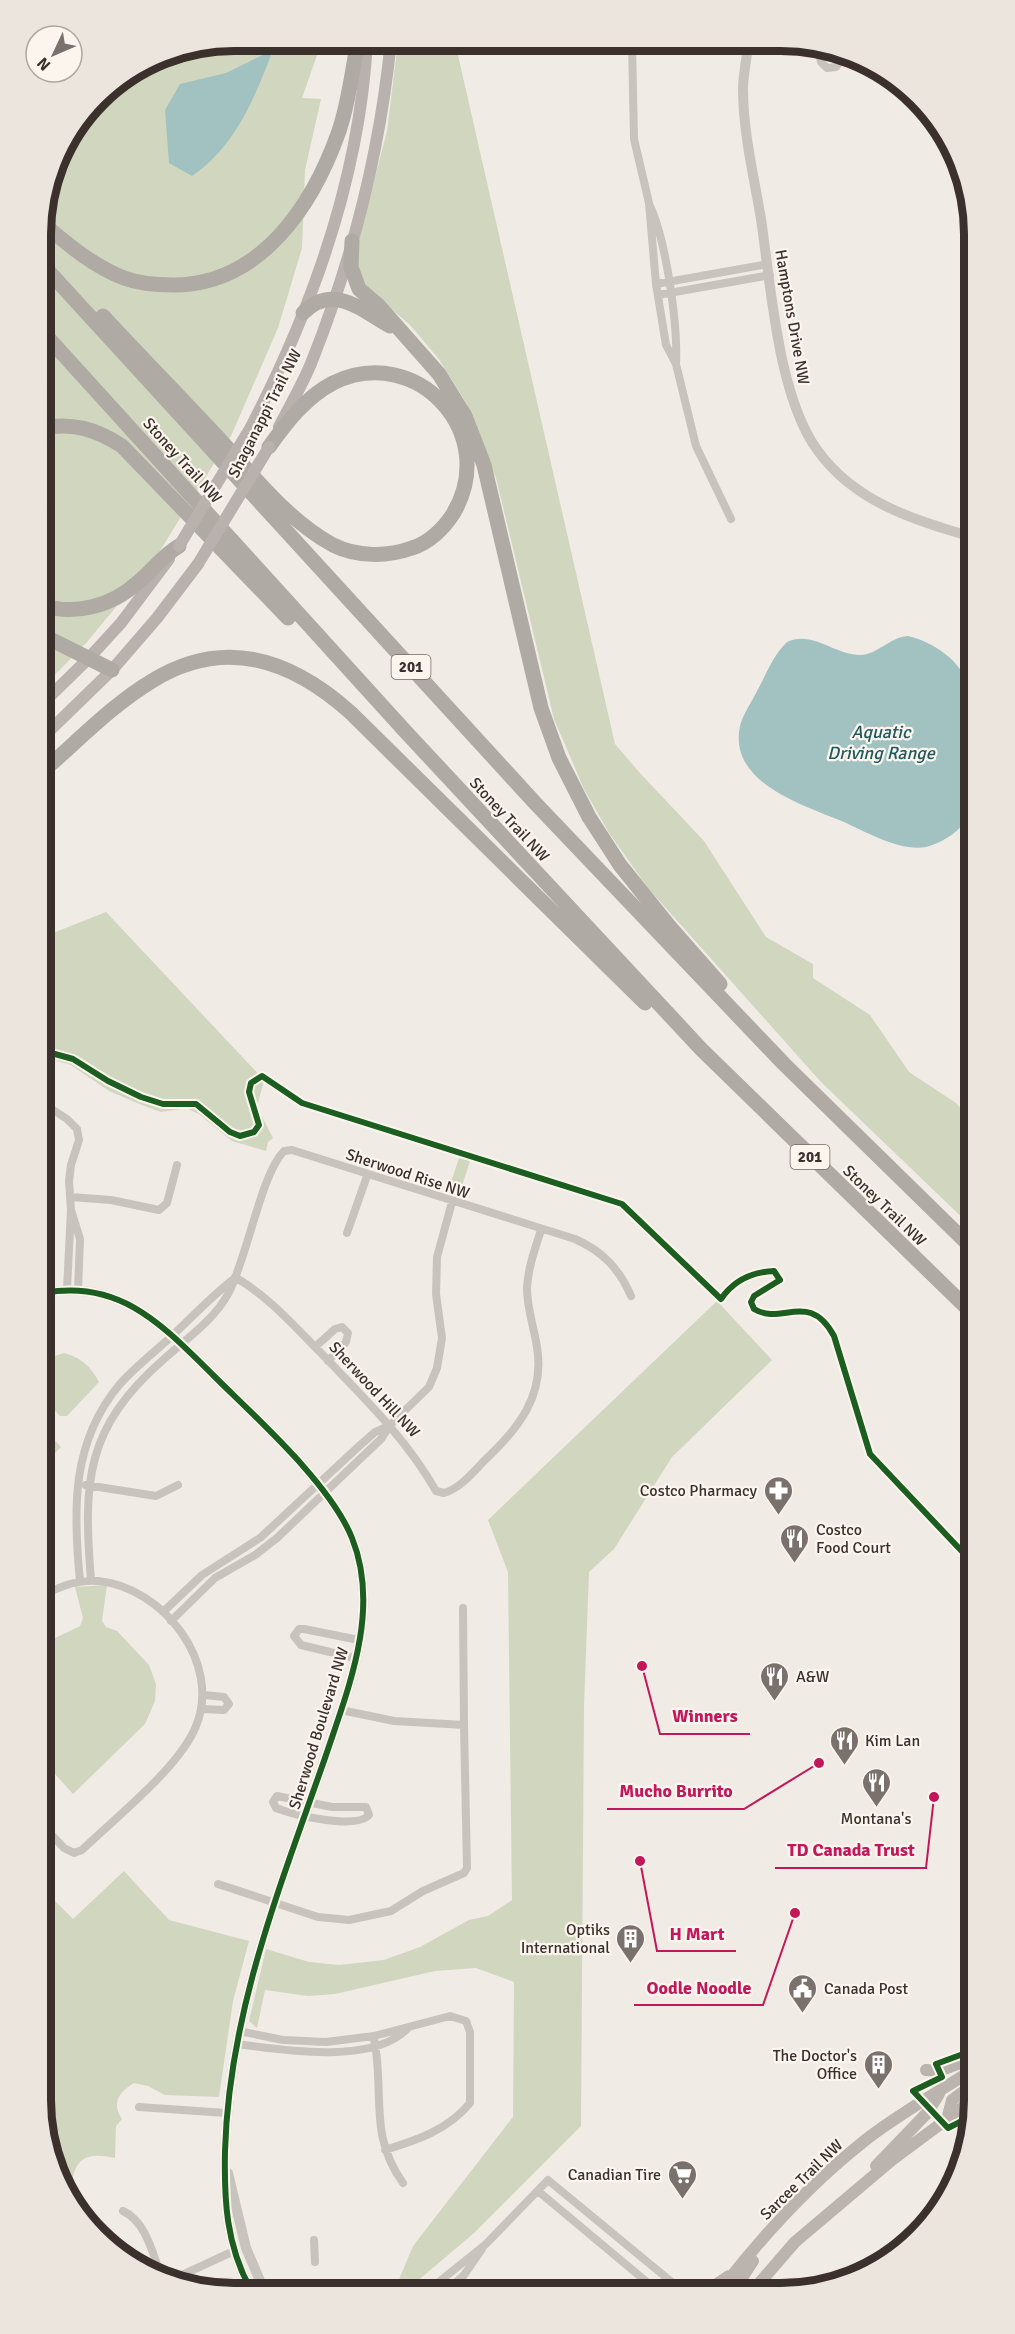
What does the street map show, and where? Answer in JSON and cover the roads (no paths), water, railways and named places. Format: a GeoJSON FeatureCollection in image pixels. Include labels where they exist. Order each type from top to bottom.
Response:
{"type":"FeatureCollection","features":[{"type":"Feature","properties":{"kind":"highway"},"geometry":{"type":"LineString","coordinates":[[51,230],[88,259],[123,278],[138,282],[154,285],[193,284],[232,272],[272,244],[305,203],[339,131],[348,99],[356,51]]}},
{"type":"Feature","properties":{"kind":"highway"},"geometry":{"type":"LineString","coordinates":[[352,241],[351,267],[359,289],[378,304],[398,330],[439,374],[454,395],[474,436],[484,465],[541,708],[573,786],[620,865],[669,926],[779,1049],[786,1065]]}},
{"type":"Feature","properties":{"kind":"highway"},"geometry":{"type":"LineString","coordinates":[[51,263],[288,513],[336,546],[359,553],[382,555],[416,547],[439,531],[449,520],[462,493],[466,478],[466,447],[445,406],[420,383],[390,374],[358,375],[332,384],[297,412],[269,447]]}},
{"type":"Feature","properties":{"kind":"highway","name":"Stoney Trail NW"},"geometry":{"type":"LineString","coordinates":[[51,274],[536,804],[786,1065],[964,1240]]}},
{"type":"Feature","properties":{"kind":"highway"},"geometry":{"type":"LineString","coordinates":[[303,313],[322,298],[334,298],[347,301],[398,330]]}},
{"type":"Feature","properties":{"kind":"highway","name":"Stoney Trail NW"},"geometry":{"type":"LineString","coordinates":[[51,341],[405,732],[717,1066],[964,1305]]}},
{"type":"Feature","properties":{"kind":"highway"},"geometry":{"type":"LineString","coordinates":[[51,427],[61,425],[94,431],[133,455],[325,657],[405,732]]}},
{"type":"Feature","properties":{"kind":"highway"},"geometry":{"type":"LineString","coordinates":[[51,607],[80,609],[113,600],[136,585],[168,553],[179,546]]}},
{"type":"Feature","properties":{"kind":"highway"},"geometry":{"type":"LineString","coordinates":[[51,640],[112,670]]}},
{"type":"Feature","properties":{"kind":"highway"},"geometry":{"type":"LineString","coordinates":[[51,764],[150,681],[186,664],[239,657],[291,671],[327,692],[351,713],[602,961],[686,1042],[717,1066]]}},
{"type":"Feature","properties":{"kind":"highway"},"geometry":{"type":"LineString","coordinates":[[904,1249],[964,1317]]}},
{"type":"Feature","properties":{"kind":"main road","name":"Shaganappi Trail NW"},"geometry":{"type":"LineString","coordinates":[[51,695],[121,623],[179,546],[216,489],[251,427],[303,313],[341,195],[363,88],[366,51]]}},
{"type":"Feature","properties":{"kind":"main road","name":"Shaganappi Trail NW"},"geometry":{"type":"LineString","coordinates":[[51,729],[112,670],[157,618],[198,564],[269,447],[311,363],[352,241],[381,121],[390,51]]}},
{"type":"Feature","properties":{"kind":"main road"},"geometry":{"type":"LineString","coordinates":[[926,2070],[939,2071],[964,2062]]}},
{"type":"Feature","properties":{"kind":"main road","name":"Sarcee Trail NW"},"geometry":{"type":"LineString","coordinates":[[734,2282],[762,2241],[825,2174],[865,2140],[964,2076]]}},
{"type":"Feature","properties":{"kind":"main road"},"geometry":{"type":"LineString","coordinates":[[948,2116],[948,2107],[952,2100],[964,2091]]}},
{"type":"Feature","properties":{"kind":"main road"},"geometry":{"type":"LineString","coordinates":[[854,2191],[927,2113],[939,2092]]}},
{"type":"Feature","properties":{"kind":"main road"},"geometry":{"type":"LineString","coordinates":[[759,2283],[795,2242],[854,2191],[964,2106]]}},
{"type":"Feature","properties":{"kind":"main road"},"geometry":{"type":"LineString","coordinates":[[717,2283],[724,2277],[734,2282]]}},
{"type":"Feature","properties":{"kind":"street"},"geometry":{"type":"LineString","coordinates":[[632,51],[634,139],[649,203],[656,284],[666,345],[676,364],[696,446],[731,519]]}},
{"type":"Feature","properties":{"kind":"street","name":"Hamptons Drive NW"},"geometry":{"type":"LineString","coordinates":[[747,51],[743,89],[784,366],[799,418],[818,451],[848,483],[881,505],[915,520],[964,535]]}},
{"type":"Feature","properties":{"kind":"street"},"geometry":{"type":"LineString","coordinates":[[820,56],[821,62],[827,68],[836,67],[840,61]]}},
{"type":"Feature","properties":{"kind":"street"},"geometry":{"type":"LineString","coordinates":[[649,203],[659,225],[677,343],[676,364]]}},
{"type":"Feature","properties":{"kind":"street"},"geometry":{"type":"LineString","coordinates":[[656,284],[769,270]]}},
{"type":"Feature","properties":{"kind":"street"},"geometry":{"type":"LineString","coordinates":[[658,295],[769,270]]}},
{"type":"Feature","properties":{"kind":"street"},"geometry":{"type":"LineString","coordinates":[[51,1109],[77,1129],[79,1140],[71,1165],[71,1210],[80,1239],[72,1290]]}},
{"type":"Feature","properties":{"kind":"street","name":"Sherwood Rise NW"},"geometry":{"type":"LineString","coordinates":[[91,1580],[86,1506],[95,1455],[114,1412],[145,1375],[218,1308],[227,1296],[274,1164],[284,1151],[292,1150],[367,1176],[574,1239],[595,1249],[624,1278],[632,1296]]}},
{"type":"Feature","properties":{"kind":"street"},"geometry":{"type":"LineString","coordinates":[[70,1197],[111,1200],[159,1210],[167,1203],[177,1164]]}},
{"type":"Feature","properties":{"kind":"street"},"geometry":{"type":"LineString","coordinates":[[346,1233],[367,1176]]}},
{"type":"Feature","properties":{"kind":"street"},"geometry":{"type":"LineString","coordinates":[[171,1621],[211,1581],[268,1545],[381,1439],[390,1425],[422,1394],[437,1368],[442,1338],[436,1294],[437,1257],[452,1202]]}},
{"type":"Feature","properties":{"kind":"street","name":"Sherwood Hill NW"},"geometry":{"type":"LineString","coordinates":[[235,1278],[260,1293],[315,1347],[390,1425],[420,1462],[436,1491],[444,1493],[459,1485],[507,1439],[527,1412],[537,1386],[538,1350],[527,1291],[528,1276],[541,1230]]}},
{"type":"Feature","properties":{"kind":"street","name":"Sherwood Rise NW"},"geometry":{"type":"LineString","coordinates":[[80,1581],[75,1534],[77,1484],[87,1442],[118,1387],[235,1278]]}},
{"type":"Feature","properties":{"kind":"street","name":"Sherwood Boulevard NW"},"geometry":{"type":"LineString","coordinates":[[51,1292],[72,1290],[109,1296],[157,1320],[325,1492],[347,1527],[360,1565],[364,1604],[355,1658],[341,1710],[249,1984],[226,2113],[226,2217],[234,2251],[248,2283]]}},
{"type":"Feature","properties":{"kind":"street"},"geometry":{"type":"LineString","coordinates":[[315,1347],[335,1329],[342,1327],[348,1333],[346,1342],[328,1361]]}},
{"type":"Feature","properties":{"kind":"street"},"geometry":{"type":"LineString","coordinates":[[537,1386],[547,1388]]}},
{"type":"Feature","properties":{"kind":"street"},"geometry":{"type":"LineString","coordinates":[[163,1612],[202,1575],[260,1538],[375,1432],[390,1425]]}},
{"type":"Feature","properties":{"kind":"street"},"geometry":{"type":"LineString","coordinates":[[77,1484],[156,1496],[178,1485]]}},
{"type":"Feature","properties":{"kind":"street"},"geometry":{"type":"LineString","coordinates":[[51,1592],[80,1581],[91,1580],[116,1584],[134,1591],[163,1612],[185,1638],[196,1658],[204,1695],[202,1709],[192,1737],[175,1761],[82,1850],[74,1853],[64,1848],[51,1834]]}},
{"type":"Feature","properties":{"kind":"street"},"geometry":{"type":"LineString","coordinates":[[218,1884],[318,1917],[336,1920],[363,1918],[391,1911],[423,1891],[461,1877],[467,1868],[464,1608]]}},
{"type":"Feature","properties":{"kind":"street"},"geometry":{"type":"LineString","coordinates":[[355,1658],[301,1645],[294,1636],[299,1629],[304,1629],[358,1640]]}},
{"type":"Feature","properties":{"kind":"street"},"geometry":{"type":"LineString","coordinates":[[202,1709],[224,1710],[229,1704],[226,1698],[204,1695]]}},
{"type":"Feature","properties":{"kind":"street"},"geometry":{"type":"LineString","coordinates":[[341,1710],[394,1721],[464,1725]]}},
{"type":"Feature","properties":{"kind":"street"},"geometry":{"type":"LineString","coordinates":[[282,1796],[309,1804],[346,1808],[363,1806],[368,1809],[369,1815],[365,1819],[354,1821],[305,1816],[276,1808],[274,1800],[282,1796]]}},
{"type":"Feature","properties":{"kind":"street"},"geometry":{"type":"LineString","coordinates":[[239,2031],[283,2040],[311,2042],[374,2040],[400,2036],[407,2029],[450,2016],[466,2021],[470,2032],[470,2103],[441,2128],[423,2138],[385,2150]]}},
{"type":"Feature","properties":{"kind":"street"},"geometry":{"type":"LineString","coordinates":[[237,2044],[312,2053],[339,2052],[374,2040]]}},
{"type":"Feature","properties":{"kind":"street"},"geometry":{"type":"LineString","coordinates":[[374,2040],[378,2112],[385,2150],[403,2183]]}},
{"type":"Feature","properties":{"kind":"street"},"geometry":{"type":"LineString","coordinates":[[139,2107],[226,2113]]}},
{"type":"Feature","properties":{"kind":"street","name":"Sherwood Boulevard NW"},"geometry":{"type":"LineString","coordinates":[[225,2158],[246,2248],[261,2283]]}},
{"type":"Feature","properties":{"kind":"street"},"geometry":{"type":"LineString","coordinates":[[437,2283],[486,2244],[548,2180],[673,2283]]}},
{"type":"Feature","properties":{"kind":"street"},"geometry":{"type":"LineString","coordinates":[[538,2191],[648,2283]]}},
{"type":"Feature","properties":{"kind":"street"},"geometry":{"type":"LineString","coordinates":[[123,2211],[131,2214],[141,2225],[157,2266]]}},
{"type":"Feature","properties":{"kind":"street"},"geometry":{"type":"LineString","coordinates":[[314,2240],[315,2262]]}},
{"type":"Feature","properties":{"kind":"street"},"geometry":{"type":"LineString","coordinates":[[455,2283],[464,2275],[486,2244]]}},
{"type":"Feature","properties":{"kind":"street"},"geometry":{"type":"LineString","coordinates":[[182,2275],[234,2251]]}},
{"type":"Feature","properties":{"kind":"water"},"geometry":{"type":"Polygon","coordinates":[[[273,51],[251,103],[232,135],[221,150],[192,176],[169,163],[165,110],[180,84],[226,73],[273,51]]]}},
{"type":"Feature","properties":{"kind":"water","name":"Aquatic Driving Range"},"geometry":{"type":"Polygon","coordinates":[[[908,636],[936,648],[953,661],[964,675],[964,823],[947,838],[931,846],[916,848],[884,840],[809,808],[772,789],[745,763],[739,746],[743,717],[773,660],[787,642],[805,639],[860,655],[872,652],[901,637],[908,636]]]}},
{"type":"Feature","properties":{"kind":"place","name":"Costco Pharmacy"},"geometry":{"type":"Point","coordinates":[778,1516]}},
{"type":"Feature","properties":{"kind":"place","name":"Costco Food Court"},"geometry":{"type":"Point","coordinates":[795,1564]}},
{"type":"Feature","properties":{"kind":"place","name":"Winners"},"geometry":{"type":"Point","coordinates":[642,1666]}},
{"type":"Feature","properties":{"kind":"place","name":"A&W"},"geometry":{"type":"Point","coordinates":[775,1702]}},
{"type":"Feature","properties":{"kind":"place","name":"Mucho Burrito"},"geometry":{"type":"Point","coordinates":[819,1763]}},
{"type":"Feature","properties":{"kind":"place","name":"Kim Lan"},"geometry":{"type":"Point","coordinates":[844,1766]}},
{"type":"Feature","properties":{"kind":"place","name":"TD Canada Trust"},"geometry":{"type":"Point","coordinates":[934,1797]}},
{"type":"Feature","properties":{"kind":"place","name":"Montana's"},"geometry":{"type":"Point","coordinates":[876,1808]}},
{"type":"Feature","properties":{"kind":"place","name":"H Mart"},"geometry":{"type":"Point","coordinates":[640,1861]}},
{"type":"Feature","properties":{"kind":"place","name":"Oodle Noodle"},"geometry":{"type":"Point","coordinates":[795,1913]}},
{"type":"Feature","properties":{"kind":"place","name":"Optiks International"},"geometry":{"type":"Point","coordinates":[631,1964]}},
{"type":"Feature","properties":{"kind":"place","name":"Canada Post"},"geometry":{"type":"Point","coordinates":[803,2014]}},
{"type":"Feature","properties":{"kind":"place","name":"The Doctor's Office"},"geometry":{"type":"Point","coordinates":[878,2090]}},
{"type":"Feature","properties":{"kind":"place","name":"Canadian Tire"},"geometry":{"type":"Point","coordinates":[682,2200]}}]}
